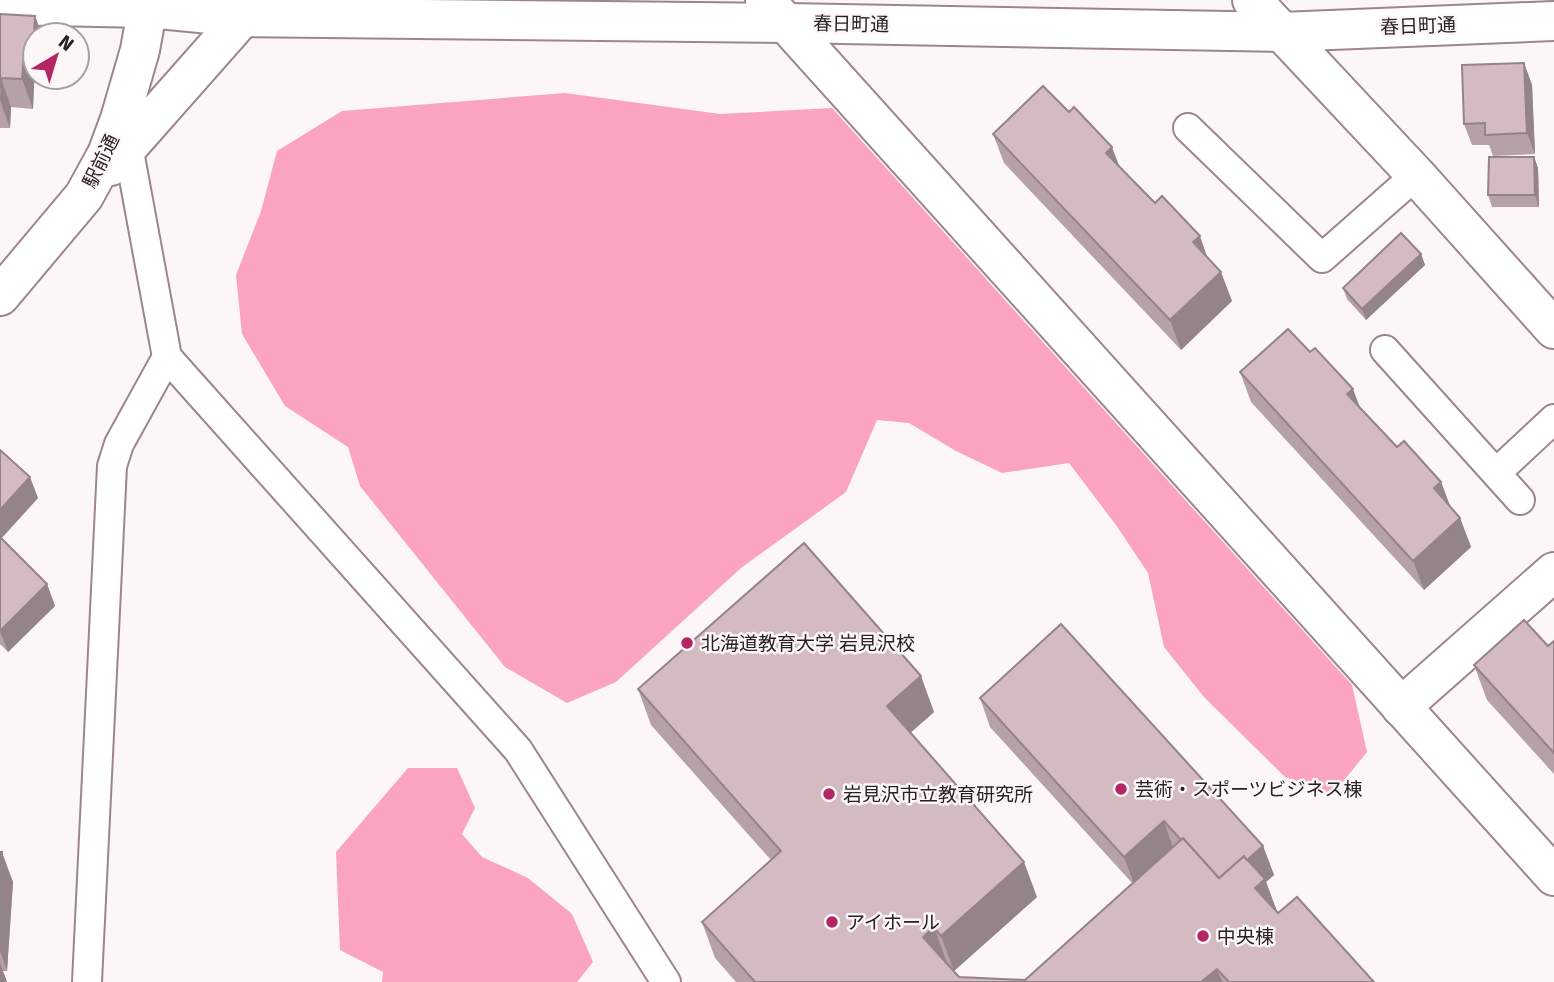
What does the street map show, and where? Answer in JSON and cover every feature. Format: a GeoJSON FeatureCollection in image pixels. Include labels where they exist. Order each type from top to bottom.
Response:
{"type":"FeatureCollection","features":[{"type":"Feature","properties":{"kind":"street"},"geometry":{"type":"LineString","coordinates":[[1252,0],[1416,175],[1554,328]]}},
{"type":"Feature","properties":{"kind":"street","name":"春日町通"},"geometry":{"type":"LineString","coordinates":[[0,5],[148,4],[249,9],[776,11],[1281,32],[1546,14]]}},
{"type":"Feature","properties":{"kind":"street","name":"駅前通"},"geometry":{"type":"LineString","coordinates":[[0,296],[84,196],[107,154],[140,50],[148,4]]}},
{"type":"Feature","properties":{"kind":"street"},"geometry":{"type":"LineString","coordinates":[[84,196],[249,9]]}},
{"type":"Feature","properties":{"kind":"street"},"geometry":{"type":"LineString","coordinates":[[776,11],[1554,876]]}},
{"type":"Feature","properties":{"kind":"street"},"geometry":{"type":"LineString","coordinates":[[1401,707],[1554,572]]}},
{"type":"Feature","properties":{"kind":"lane"},"geometry":{"type":"LineString","coordinates":[[1188,128],[1322,258],[1416,175]]}},
{"type":"Feature","properties":{"kind":"lane"},"geometry":{"type":"LineString","coordinates":[[128,146],[167,357],[518,750],[666,982]]}},
{"type":"Feature","properties":{"kind":"lane"},"geometry":{"type":"LineString","coordinates":[[1385,351],[1520,500]]}},
{"type":"Feature","properties":{"kind":"lane"},"geometry":{"type":"LineString","coordinates":[[88,982],[113,466],[119,444],[167,357]]}},
{"type":"Feature","properties":{"kind":"lane"},"geometry":{"type":"LineString","coordinates":[[1496,472],[1554,419]]}},
{"type":"Feature","properties":{"kind":"shaded area"},"geometry":{"type":"Polygon","coordinates":[[[565,93],[720,114],[832,108],[1352,685],[1367,752],[1333,794],[1285,777],[1204,697],[1164,647],[1148,573],[1069,463],[1002,473],[956,451],[909,423],[877,420],[846,492],[741,568],[616,682],[567,703],[505,667],[360,486],[348,447],[285,406],[242,334],[236,275],[261,211],[277,151],[342,111],[565,93]]]}},
{"type":"Feature","properties":{"kind":"shaded area"},"geometry":{"type":"Polygon","coordinates":[[[408,768],[457,768],[475,808],[462,834],[482,857],[528,878],[572,914],[593,962],[577,982],[382,982],[383,972],[340,950],[336,852],[408,768]]]}},
{"type":"Feature","properties":{"kind":"building"},"geometry":{"type":"Polygon","coordinates":[[[0,14],[35,16],[35,21],[21,21],[21,79],[1,78],[0,88],[0,14]]]}},
{"type":"Feature","properties":{"kind":"building"},"geometry":{"type":"Polygon","coordinates":[[[1524,63],[1527,133],[1485,135],[1485,123],[1464,124],[1462,65],[1524,63]]]}},
{"type":"Feature","properties":{"kind":"building"},"geometry":{"type":"Polygon","coordinates":[[[1043,86],[1069,112],[1074,107],[1112,147],[1106,153],[1155,203],[1162,196],[1200,236],[1193,242],[1221,272],[1170,320],[993,134],[1043,86]]]}},
{"type":"Feature","properties":{"kind":"building"},"geometry":{"type":"Polygon","coordinates":[[[1489,157],[1534,157],[1535,195],[1488,195],[1489,157]]]}},
{"type":"Feature","properties":{"kind":"building"},"geometry":{"type":"Polygon","coordinates":[[[1401,233],[1421,254],[1362,309],[1343,288],[1401,233]]]}},
{"type":"Feature","properties":{"kind":"building"},"geometry":{"type":"Polygon","coordinates":[[[1288,329],[1310,352],[1315,348],[1353,389],[1347,394],[1397,447],[1404,441],[1441,482],[1434,488],[1460,518],[1413,561],[1240,372],[1288,329]]]}},
{"type":"Feature","properties":{"kind":"building"},"geometry":{"type":"Polygon","coordinates":[[[0,450],[30,477],[0,510],[0,450]]]}},
{"type":"Feature","properties":{"kind":"building"},"geometry":{"type":"Polygon","coordinates":[[[0,537],[47,584],[0,631],[0,537]]]}},
{"type":"Feature","properties":{"kind":"building"},"geometry":{"type":"Polygon","coordinates":[[[804,543],[921,676],[887,706],[1024,862],[941,936],[934,927],[923,937],[959,977],[1025,980],[1183,838],[1219,878],[1244,856],[1265,879],[1255,888],[1278,913],[1297,897],[1374,982],[1229,982],[1217,969],[1201,982],[755,982],[702,922],[781,851],[638,689],[804,543]]]}},
{"type":"Feature","properties":{"kind":"building"},"geometry":{"type":"Polygon","coordinates":[[[1524,620],[1548,646],[1554,641],[1554,753],[1474,665],[1524,620]]]}},
{"type":"Feature","properties":{"kind":"building","name":"芸術・スポーツビジネス棟"},"geometry":{"type":"Polygon","coordinates":[[[1061,624],[1263,846],[1247,860],[1244,856],[1219,878],[1164,821],[1124,857],[980,698],[1061,624]]]}},
{"type":"Feature","properties":{"kind":"building"},"geometry":{"type":"Polygon","coordinates":[[[0,852],[2,852],[0,884],[0,852]]]}},
{"type":"Feature","properties":{"kind":"place","name":"北海道教育大学 岩見沢校"},"geometry":{"type":"Point","coordinates":[687,643]}},
{"type":"Feature","properties":{"kind":"place","name":"芸術・スポーツビジネス棟"},"geometry":{"type":"Point","coordinates":[1121,789]}},
{"type":"Feature","properties":{"kind":"place","name":"岩見沢市立教育研究所"},"geometry":{"type":"Point","coordinates":[829,794]}},
{"type":"Feature","properties":{"kind":"place","name":"アイホール"},"geometry":{"type":"Point","coordinates":[832,922]}},
{"type":"Feature","properties":{"kind":"place","name":"中央棟"},"geometry":{"type":"Point","coordinates":[1203,936]}}]}
